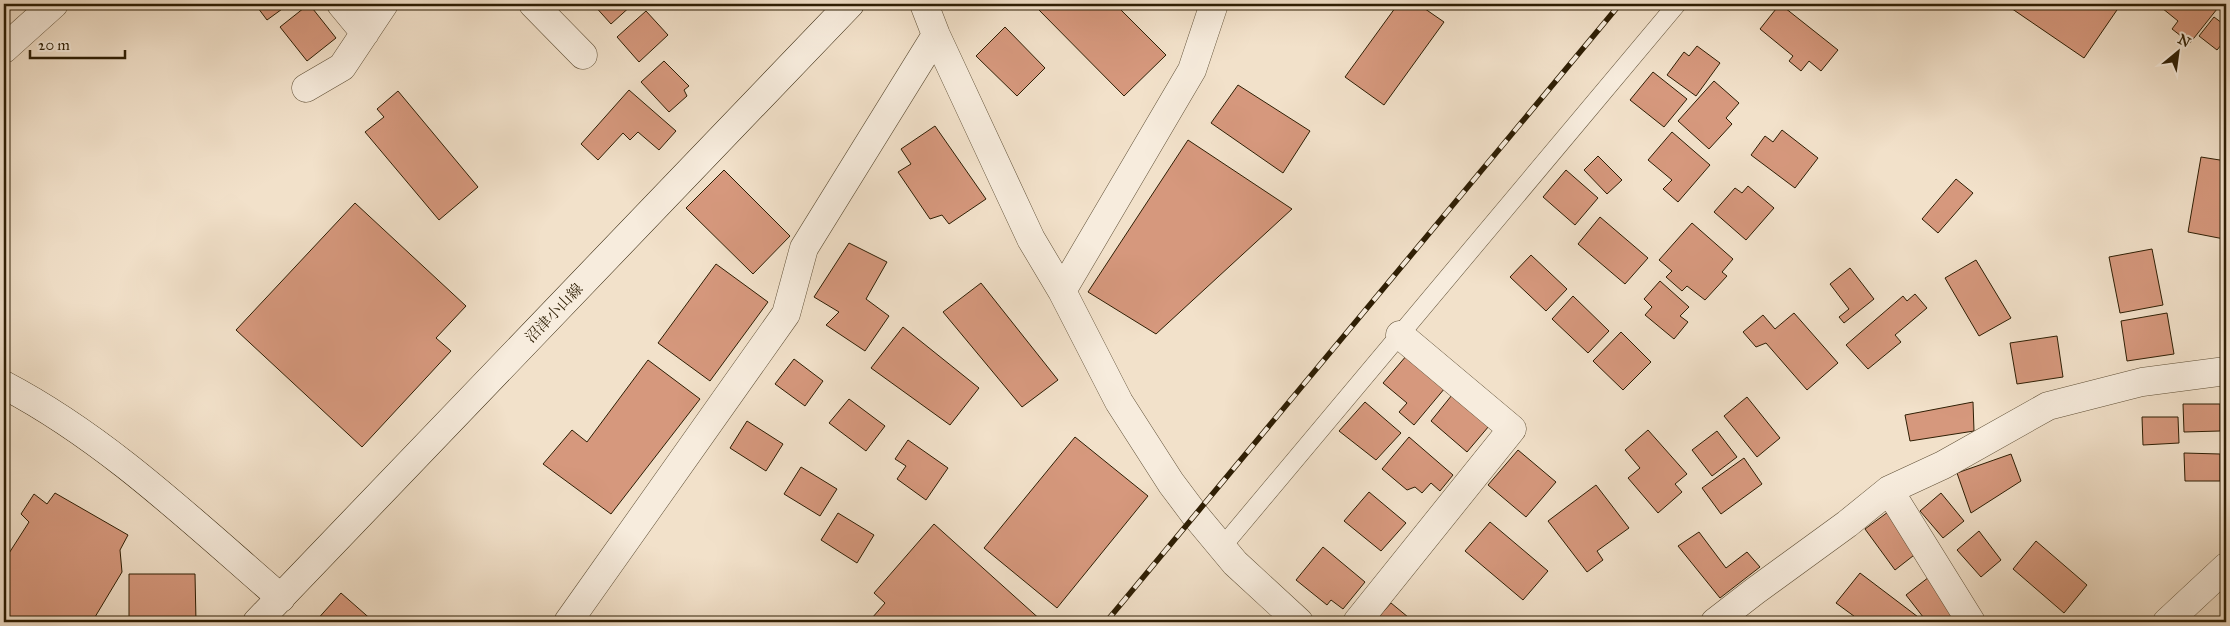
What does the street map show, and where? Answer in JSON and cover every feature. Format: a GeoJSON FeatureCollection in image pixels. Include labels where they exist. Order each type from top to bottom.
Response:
{"type":"FeatureCollection","features":[{"type":"Feature","properties":{"kind":"street"},"geometry":{"type":"LineString","coordinates":[[4,49],[54,4]]}},
{"type":"Feature","properties":{"kind":"street"},"geometry":{"type":"LineString","coordinates":[[341,4],[365,33]]}},
{"type":"Feature","properties":{"kind":"street"},"geometry":{"type":"LineString","coordinates":[[306,88],[342,66],[384,4]]}},
{"type":"Feature","properties":{"kind":"street"},"geometry":{"type":"LineString","coordinates":[[533,4],[583,55]]}},
{"type":"Feature","properties":{"kind":"street","name":"沼津小山線"},"geometry":{"type":"LineString","coordinates":[[258,622],[850,4]]}},
{"type":"Feature","properties":{"kind":"street"},"geometry":{"type":"LineString","coordinates":[[924,4],[936,35],[1031,239],[1062,291],[1119,402],[1171,483],[1235,563],[1299,622]]}},
{"type":"Feature","properties":{"kind":"street"},"geometry":{"type":"LineString","coordinates":[[1062,291],[1192,70],[1214,4]]}},
{"type":"Feature","properties":{"kind":"street"},"geometry":{"type":"LineString","coordinates":[[568,622],[786,314],[804,248],[936,35]]}},
{"type":"Feature","properties":{"kind":"street"},"geometry":{"type":"LineString","coordinates":[[1357,622],[1512,429],[1400,335]]}},
{"type":"Feature","properties":{"kind":"street"},"geometry":{"type":"LineString","coordinates":[[1715,622],[1755,590],[1847,524],[1889,490],[1943,465],[2048,406],[2142,382],[2226,372]]}},
{"type":"Feature","properties":{"kind":"street"},"geometry":{"type":"LineString","coordinates":[[4,385],[38,403],[82,434],[166,499],[281,598]]}},
{"type":"Feature","properties":{"kind":"street"},"geometry":{"type":"LineString","coordinates":[[1889,490],[1972,622]]}},
{"type":"Feature","properties":{"kind":"street"},"geometry":{"type":"LineString","coordinates":[[2167,622],[2226,567]]}},
{"type":"Feature","properties":{"kind":"lane"},"geometry":{"type":"LineString","coordinates":[[1222,547],[1677,4]]}},
{"type":"Feature","properties":{"kind":"building"},"geometry":{"type":"Polygon","coordinates":[[[255,4],[289,4],[267,20],[255,4]]]}},
{"type":"Feature","properties":{"kind":"building"},"geometry":{"type":"Polygon","coordinates":[[[309,4],[336,38],[307,61],[280,27],[309,4]]]}},
{"type":"Feature","properties":{"kind":"building"},"geometry":{"type":"Polygon","coordinates":[[[593,4],[633,4],[611,24],[593,4]]]}},
{"type":"Feature","properties":{"kind":"building"},"geometry":{"type":"Polygon","coordinates":[[[1043,4],[1115,4],[1166,55],[1124,96],[1038,9],[1043,4]]]}},
{"type":"Feature","properties":{"kind":"building"},"geometry":{"type":"Polygon","coordinates":[[[1398,4],[1418,4],[1444,22],[1384,105],[1345,77],[1398,4]]]}},
{"type":"Feature","properties":{"kind":"building"},"geometry":{"type":"Polygon","coordinates":[[[1780,4],[1838,50],[1821,71],[1809,61],[1801,71],[1789,61],[1793,56],[1760,29],[1780,4]]]}},
{"type":"Feature","properties":{"kind":"building"},"geometry":{"type":"Polygon","coordinates":[[[2005,4],[2115,4],[2119,7],[2084,58],[2005,4]]]}},
{"type":"Feature","properties":{"kind":"building"},"geometry":{"type":"Polygon","coordinates":[[[2157,4],[2221,4],[2190,43],[2172,29],[2178,21],[2157,4]]]}},
{"type":"Feature","properties":{"kind":"building"},"geometry":{"type":"Polygon","coordinates":[[[646,11],[668,35],[639,62],[617,37],[646,11]]]}},
{"type":"Feature","properties":{"kind":"building"},"geometry":{"type":"Polygon","coordinates":[[[2214,17],[2226,26],[2226,39],[2217,50],[2199,36],[2214,17]]]}},
{"type":"Feature","properties":{"kind":"building"},"geometry":{"type":"Polygon","coordinates":[[[1005,27],[1045,68],[1017,96],[976,56],[1005,27]]]}},
{"type":"Feature","properties":{"kind":"building"},"geometry":{"type":"Polygon","coordinates":[[[1697,46],[1720,63],[1696,96],[1667,75],[1684,52],[1689,56],[1697,46]]]}},
{"type":"Feature","properties":{"kind":"building"},"geometry":{"type":"Polygon","coordinates":[[[664,61],[689,86],[684,90],[687,96],[669,112],[641,82],[664,61]]]}},
{"type":"Feature","properties":{"kind":"building"},"geometry":{"type":"Polygon","coordinates":[[[1653,72],[1687,99],[1664,127],[1630,100],[1653,72]]]}},
{"type":"Feature","properties":{"kind":"building"},"geometry":{"type":"Polygon","coordinates":[[[1714,81],[1739,103],[1726,118],[1732,124],[1709,149],[1678,121],[1714,81]]]}},
{"type":"Feature","properties":{"kind":"building"},"geometry":{"type":"Polygon","coordinates":[[[1238,85],[1310,131],[1283,173],[1211,123],[1238,85]]]}},
{"type":"Feature","properties":{"kind":"building"},"geometry":{"type":"Polygon","coordinates":[[[629,90],[676,131],[659,150],[638,132],[630,140],[623,133],[598,160],[581,144],[629,90]]]}},
{"type":"Feature","properties":{"kind":"building"},"geometry":{"type":"Polygon","coordinates":[[[398,91],[478,187],[439,220],[365,132],[384,117],[377,109],[398,91]]]}},
{"type":"Feature","properties":{"kind":"building"},"geometry":{"type":"Polygon","coordinates":[[[935,126],[986,199],[949,224],[942,215],[930,219],[898,172],[911,164],[901,149],[935,126]]]}},
{"type":"Feature","properties":{"kind":"building"},"geometry":{"type":"Polygon","coordinates":[[[1782,130],[1818,158],[1795,188],[1751,155],[1765,136],[1773,142],[1782,130]]]}},
{"type":"Feature","properties":{"kind":"building"},"geometry":{"type":"Polygon","coordinates":[[[1672,132],[1710,165],[1678,202],[1663,189],[1672,180],[1648,160],[1672,132]]]}},
{"type":"Feature","properties":{"kind":"building"},"geometry":{"type":"Polygon","coordinates":[[[1188,140],[1292,209],[1156,334],[1088,292],[1188,140]]]}},
{"type":"Feature","properties":{"kind":"building"},"geometry":{"type":"Polygon","coordinates":[[[1598,156],[1622,180],[1607,194],[1584,170],[1598,156]]]}},
{"type":"Feature","properties":{"kind":"building"},"geometry":{"type":"Polygon","coordinates":[[[2201,157],[2226,161],[2226,253],[2222,252],[2224,239],[2188,232],[2201,157]]]}},
{"type":"Feature","properties":{"kind":"building"},"geometry":{"type":"Polygon","coordinates":[[[724,170],[790,236],[753,274],[686,208],[724,170]]]}},
{"type":"Feature","properties":{"kind":"building"},"geometry":{"type":"Polygon","coordinates":[[[1566,170],[1598,198],[1575,225],[1543,197],[1566,170]]]}},
{"type":"Feature","properties":{"kind":"building"},"geometry":{"type":"Polygon","coordinates":[[[1956,179],[1973,193],[1938,233],[1922,219],[1956,179]]]}},
{"type":"Feature","properties":{"kind":"building"},"geometry":{"type":"Polygon","coordinates":[[[1748,186],[1774,208],[1746,240],[1714,212],[1735,188],[1742,193],[1748,186]]]}},
{"type":"Feature","properties":{"kind":"building"},"geometry":{"type":"Polygon","coordinates":[[[355,203],[466,306],[436,338],[451,351],[362,447],[236,330],[355,203]]]}},
{"type":"Feature","properties":{"kind":"building"},"geometry":{"type":"Polygon","coordinates":[[[1600,217],[1648,258],[1625,284],[1578,244],[1600,217]]]}},
{"type":"Feature","properties":{"kind":"building"},"geometry":{"type":"Polygon","coordinates":[[[1692,223],[1733,259],[1722,272],[1727,276],[1705,300],[1687,286],[1682,291],[1666,277],[1672,271],[1659,260],[1692,223]]]}},
{"type":"Feature","properties":{"kind":"building"},"geometry":{"type":"Polygon","coordinates":[[[849,243],[887,262],[866,299],[889,316],[865,351],[826,325],[839,312],[814,297],[849,243]]]}},
{"type":"Feature","properties":{"kind":"building"},"geometry":{"type":"Polygon","coordinates":[[[2152,249],[2163,305],[2120,313],[2109,257],[2152,249]]]}},
{"type":"Feature","properties":{"kind":"building"},"geometry":{"type":"Polygon","coordinates":[[[1531,255],[1567,289],[1546,311],[1510,277],[1531,255]]]}},
{"type":"Feature","properties":{"kind":"building"},"geometry":{"type":"Polygon","coordinates":[[[1976,260],[2011,318],[1979,336],[1945,278],[1976,260]]]}},
{"type":"Feature","properties":{"kind":"building"},"geometry":{"type":"Polygon","coordinates":[[[716,264],[768,302],[710,381],[658,343],[716,264]]]}},
{"type":"Feature","properties":{"kind":"building"},"geometry":{"type":"Polygon","coordinates":[[[1850,268],[1874,299],[1844,323],[1839,317],[1849,309],[1830,284],[1850,268]]]}},
{"type":"Feature","properties":{"kind":"building"},"geometry":{"type":"Polygon","coordinates":[[[1660,281],[1689,307],[1680,316],[1688,322],[1674,339],[1645,315],[1652,307],[1644,299],[1660,281]]]}},
{"type":"Feature","properties":{"kind":"building"},"geometry":{"type":"Polygon","coordinates":[[[981,283],[1058,380],[1022,407],[943,312],[981,283]]]}},
{"type":"Feature","properties":{"kind":"building"},"geometry":{"type":"Polygon","coordinates":[[[1915,294],[1927,308],[1895,335],[1901,342],[1868,369],[1846,345],[1903,296],[1907,301],[1915,294]]]}},
{"type":"Feature","properties":{"kind":"building"},"geometry":{"type":"Polygon","coordinates":[[[1573,296],[1609,331],[1588,353],[1552,319],[1573,296]]]}},
{"type":"Feature","properties":{"kind":"building"},"geometry":{"type":"Polygon","coordinates":[[[1794,313],[1838,363],[1807,390],[1766,343],[1756,347],[1743,332],[1763,315],[1775,329],[1794,313]]]}},
{"type":"Feature","properties":{"kind":"building"},"geometry":{"type":"Polygon","coordinates":[[[2167,313],[2174,354],[2127,361],[2121,321],[2167,313]]]}},
{"type":"Feature","properties":{"kind":"building"},"geometry":{"type":"Polygon","coordinates":[[[903,327],[979,388],[950,425],[871,368],[903,327]]]}},
{"type":"Feature","properties":{"kind":"building"},"geometry":{"type":"Polygon","coordinates":[[[1621,332],[1651,362],[1623,390],[1593,361],[1621,332]]]}},
{"type":"Feature","properties":{"kind":"building"},"geometry":{"type":"Polygon","coordinates":[[[2057,336],[2063,377],[2017,384],[2010,343],[2057,336]]]}},
{"type":"Feature","properties":{"kind":"building"},"geometry":{"type":"Polygon","coordinates":[[[1407,355],[1445,388],[1414,425],[1399,412],[1407,403],[1383,383],[1407,355]]]}},
{"type":"Feature","properties":{"kind":"building"},"geometry":{"type":"Polygon","coordinates":[[[794,359],[823,381],[805,406],[775,384],[794,359]]]}},
{"type":"Feature","properties":{"kind":"building"},"geometry":{"type":"Polygon","coordinates":[[[648,360],[700,399],[611,514],[543,464],[572,430],[587,442],[648,360]]]}},
{"type":"Feature","properties":{"kind":"building"},"geometry":{"type":"Polygon","coordinates":[[[1452,395],[1489,426],[1467,452],[1431,421],[1452,395]]]}},
{"type":"Feature","properties":{"kind":"building"},"geometry":{"type":"Polygon","coordinates":[[[1747,397],[1780,438],[1757,457],[1724,416],[1747,397]]]}},
{"type":"Feature","properties":{"kind":"building"},"geometry":{"type":"Polygon","coordinates":[[[849,399],[885,426],[866,451],[829,423],[849,399]]]}},
{"type":"Feature","properties":{"kind":"building"},"geometry":{"type":"Polygon","coordinates":[[[1365,402],[1401,433],[1376,460],[1339,431],[1365,402]]]}},
{"type":"Feature","properties":{"kind":"building"},"geometry":{"type":"Polygon","coordinates":[[[1973,402],[1974,431],[1910,441],[1905,415],[1973,402]]]}},
{"type":"Feature","properties":{"kind":"building"},"geometry":{"type":"Polygon","coordinates":[[[2183,404],[2220,404],[2220,431],[2184,432],[2183,404]]]}},
{"type":"Feature","properties":{"kind":"building"},"geometry":{"type":"Polygon","coordinates":[[[2142,417],[2178,417],[2179,443],[2143,445],[2142,417]]]}},
{"type":"Feature","properties":{"kind":"building"},"geometry":{"type":"Polygon","coordinates":[[[747,421],[783,444],[766,471],[730,448],[747,421]]]}},
{"type":"Feature","properties":{"kind":"building"},"geometry":{"type":"Polygon","coordinates":[[[1648,430],[1687,474],[1675,484],[1682,492],[1658,513],[1628,478],[1640,468],[1625,450],[1648,430]]]}},
{"type":"Feature","properties":{"kind":"building"},"geometry":{"type":"Polygon","coordinates":[[[1717,431],[1737,457],[1712,476],[1692,450],[1717,431]]]}},
{"type":"Feature","properties":{"kind":"building"},"geometry":{"type":"Polygon","coordinates":[[[1075,437],[1148,496],[1057,608],[984,548],[1075,437]]]}},
{"type":"Feature","properties":{"kind":"building"},"geometry":{"type":"Polygon","coordinates":[[[1409,437],[1453,475],[1440,491],[1431,483],[1422,493],[1415,487],[1407,490],[1382,469],[1409,437]]]}},
{"type":"Feature","properties":{"kind":"building"},"geometry":{"type":"Polygon","coordinates":[[[908,440],[948,468],[926,500],[897,479],[906,466],[895,459],[908,440]]]}},
{"type":"Feature","properties":{"kind":"building"},"geometry":{"type":"Polygon","coordinates":[[[1518,450],[1556,482],[1526,517],[1488,485],[1518,450]]]}},
{"type":"Feature","properties":{"kind":"building"},"geometry":{"type":"Polygon","coordinates":[[[2184,453],[2220,454],[2220,481],[2185,481],[2184,453]]]}},
{"type":"Feature","properties":{"kind":"building"},"geometry":{"type":"Polygon","coordinates":[[[2011,454],[2021,481],[1971,513],[1957,473],[2011,454]]]}},
{"type":"Feature","properties":{"kind":"building"},"geometry":{"type":"Polygon","coordinates":[[[1744,458],[1762,484],[1721,514],[1702,488],[1744,458]]]}},
{"type":"Feature","properties":{"kind":"building"},"geometry":{"type":"Polygon","coordinates":[[[801,467],[837,489],[820,516],[784,494],[801,467]]]}},
{"type":"Feature","properties":{"kind":"building"},"geometry":{"type":"Polygon","coordinates":[[[1596,485],[1629,528],[1597,551],[1603,560],[1587,572],[1548,521],[1596,485]]]}},
{"type":"Feature","properties":{"kind":"building"},"geometry":{"type":"Polygon","coordinates":[[[1369,492],[1406,523],[1381,551],[1344,521],[1369,492]]]}},
{"type":"Feature","properties":{"kind":"building"},"geometry":{"type":"Polygon","coordinates":[[[55,493],[128,535],[120,550],[122,572],[92,622],[4,622],[4,561],[29,522],[21,514],[34,494],[47,504],[55,493]]]}},
{"type":"Feature","properties":{"kind":"building"},"geometry":{"type":"Polygon","coordinates":[[[1941,493],[1964,521],[1943,538],[1920,511],[1941,493]]]}},
{"type":"Feature","properties":{"kind":"building"},"geometry":{"type":"Polygon","coordinates":[[[1888,512],[1918,552],[1895,570],[1865,529],[1888,512]]]}},
{"type":"Feature","properties":{"kind":"building"},"geometry":{"type":"Polygon","coordinates":[[[838,513],[874,535],[857,563],[821,540],[838,513]]]}},
{"type":"Feature","properties":{"kind":"building"},"geometry":{"type":"Polygon","coordinates":[[[1490,522],[1548,571],[1523,600],[1465,551],[1490,522]]]}},
{"type":"Feature","properties":{"kind":"building"},"geometry":{"type":"Polygon","coordinates":[[[934,524],[1043,622],[876,622],[872,618],[885,603],[874,593],[934,524]]]}},
{"type":"Feature","properties":{"kind":"building"},"geometry":{"type":"Polygon","coordinates":[[[1979,531],[2001,560],[1981,577],[1957,550],[1979,531]]]}},
{"type":"Feature","properties":{"kind":"building"},"geometry":{"type":"Polygon","coordinates":[[[1699,532],[1726,568],[1747,552],[1760,567],[1720,598],[1678,546],[1699,532]]]}},
{"type":"Feature","properties":{"kind":"building"},"geometry":{"type":"Polygon","coordinates":[[[2036,541],[2087,585],[2064,613],[2013,569],[2036,541]]]}},
{"type":"Feature","properties":{"kind":"building"},"geometry":{"type":"Polygon","coordinates":[[[1323,547],[1365,582],[1343,609],[1331,600],[1327,605],[1296,580],[1323,547]]]}},
{"type":"Feature","properties":{"kind":"building"},"geometry":{"type":"Polygon","coordinates":[[[1860,573],[1922,620],[1921,622],[1862,622],[1836,603],[1860,573]]]}},
{"type":"Feature","properties":{"kind":"building"},"geometry":{"type":"Polygon","coordinates":[[[129,574],[195,574],[196,622],[129,622],[129,574]]]}},
{"type":"Feature","properties":{"kind":"building"},"geometry":{"type":"Polygon","coordinates":[[[1929,577],[1960,617],[1953,622],[1927,622],[1906,595],[1929,577]]]}},
{"type":"Feature","properties":{"kind":"building"},"geometry":{"type":"Polygon","coordinates":[[[341,593],[374,622],[315,622],[341,593]]]}},
{"type":"Feature","properties":{"kind":"building"},"geometry":{"type":"Polygon","coordinates":[[[1391,603],[1414,622],[1374,622],[1391,603]]]}},
{"type":"Feature","properties":{"kind":"building"},"geometry":{"type":"Polygon","coordinates":[[[1751,616],[1757,622],[1744,622],[1751,616]]]}},
{"type":"Feature","properties":{"kind":"railway"},"geometry":{"type":"LineString","coordinates":[[1106,622],[1620,4]]}}]}
